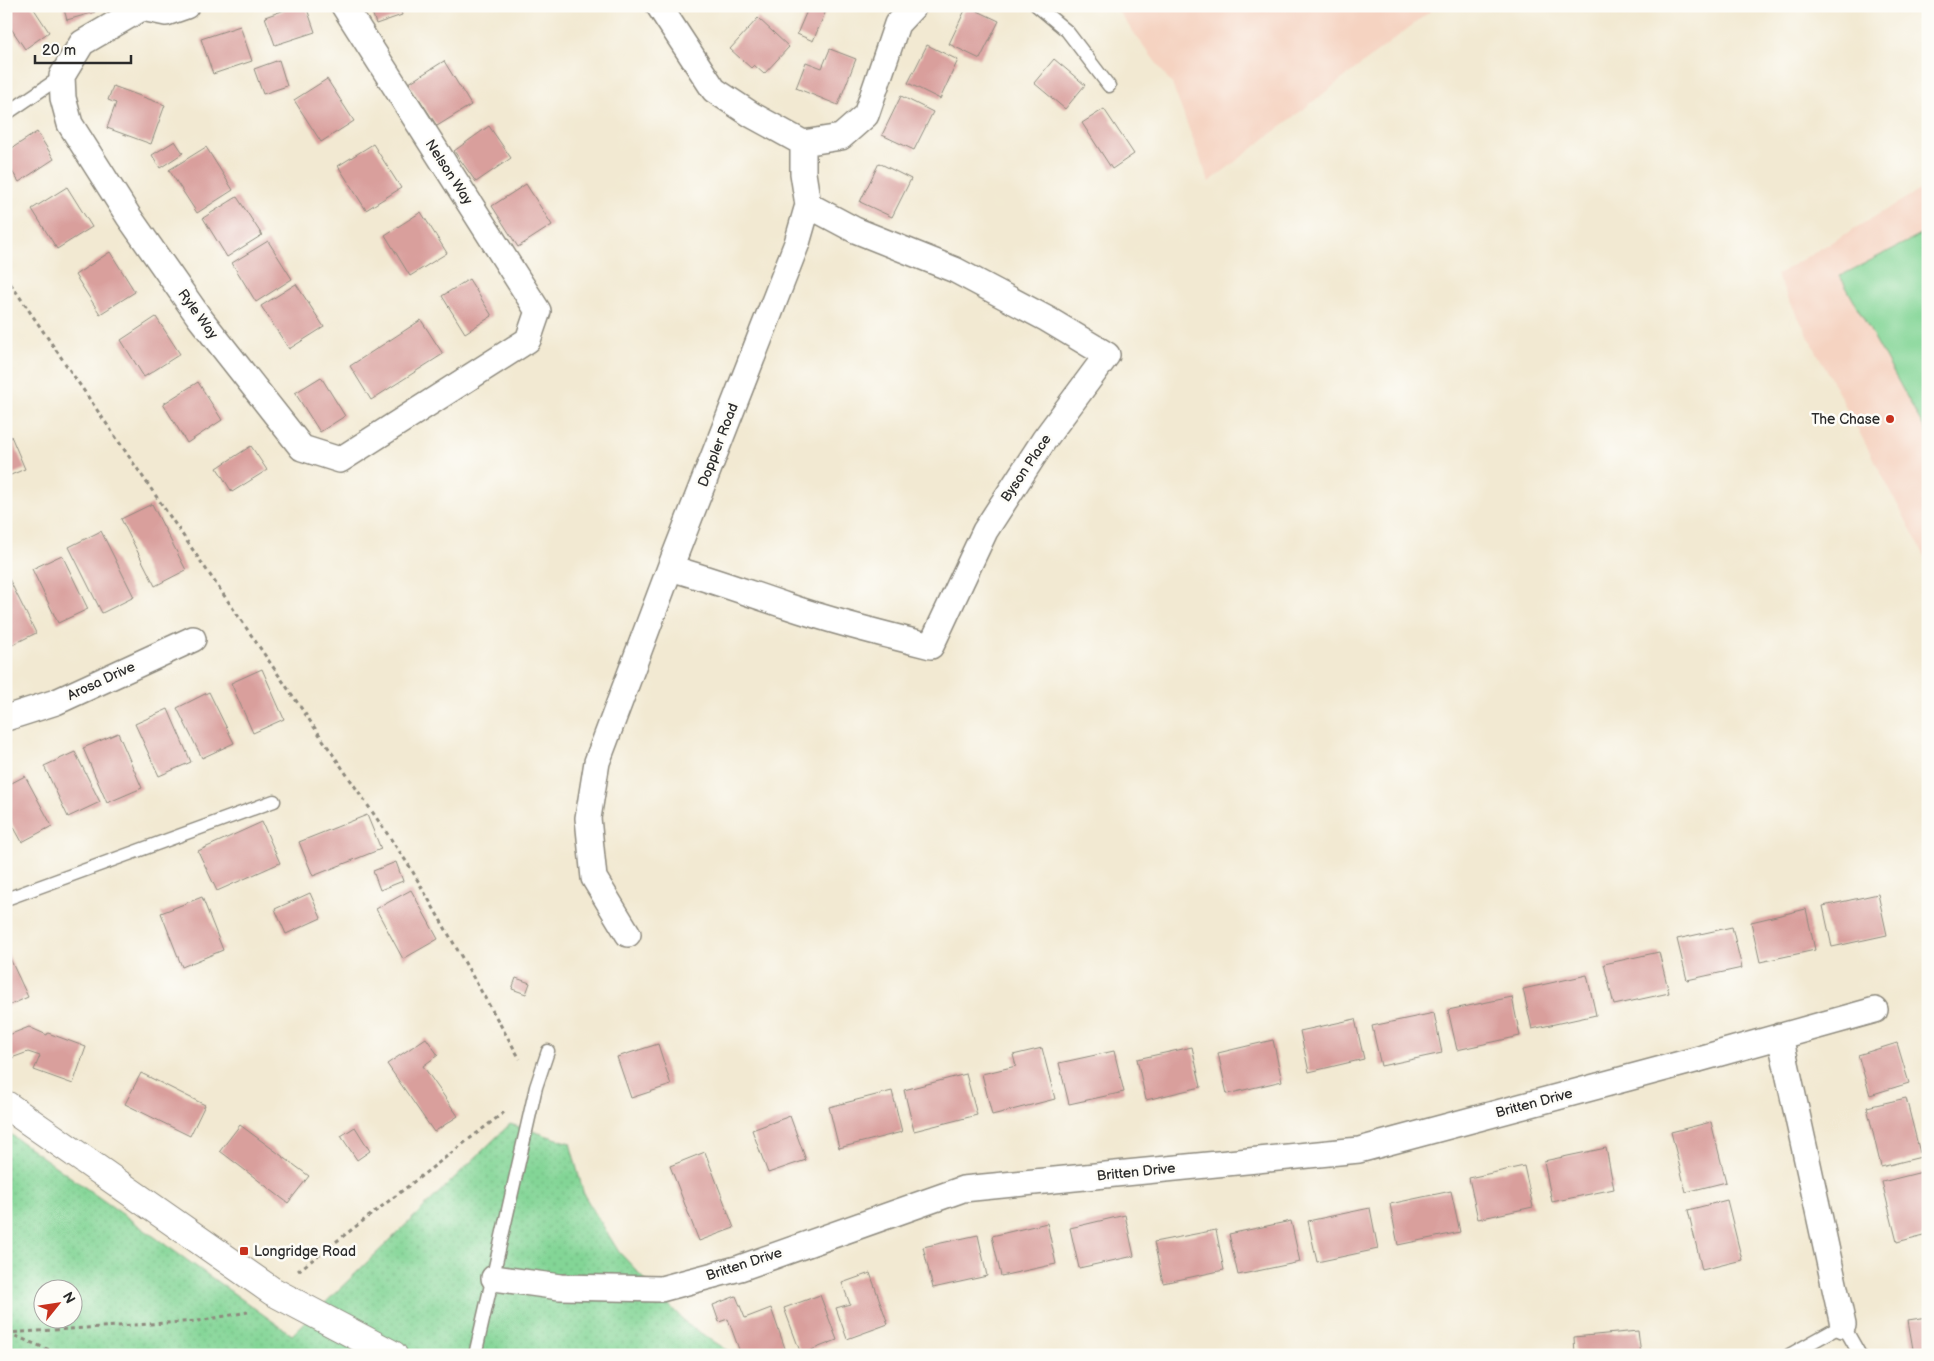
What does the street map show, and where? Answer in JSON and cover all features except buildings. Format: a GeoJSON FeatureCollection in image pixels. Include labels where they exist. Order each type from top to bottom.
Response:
{"type":"FeatureCollection","features":[{"type":"Feature","properties":{"kind":"street"},"geometry":{"type":"LineString","coordinates":[[62,76],[82,43],[141,7],[166,13],[186,6]]}},
{"type":"Feature","properties":{"kind":"street","name":"Nelson Way"},"geometry":{"type":"LineString","coordinates":[[344,6],[538,311],[528,340]]}},
{"type":"Feature","properties":{"kind":"street"},"geometry":{"type":"LineString","coordinates":[[659,6],[714,90],[752,115],[803,143],[841,137],[866,115],[897,24],[914,6]]}},
{"type":"Feature","properties":{"kind":"street","name":"Ryle Way"},"geometry":{"type":"LineString","coordinates":[[62,76],[62,98],[70,124],[129,217],[199,317],[302,448],[340,460],[528,340]]}},
{"type":"Feature","properties":{"kind":"street","name":"Doppler Road"},"geometry":{"type":"LineString","coordinates":[[628,934],[594,878],[588,818],[598,762],[670,568],[797,243],[808,206],[803,143]]}},
{"type":"Feature","properties":{"kind":"street","name":"Byson Place"},"geometry":{"type":"LineString","coordinates":[[670,568],[721,582],[787,606],[859,628],[930,646],[984,531],[1044,440],[1107,354],[1047,319],[954,270],[855,230],[808,206]]}},
{"type":"Feature","properties":{"kind":"street","name":"Arosa Drive"},"geometry":{"type":"LineString","coordinates":[[6,718],[56,702],[193,639]]}},
{"type":"Feature","properties":{"kind":"street","name":"Britten Drive"},"geometry":{"type":"LineString","coordinates":[[494,1278],[560,1287],[661,1289],[740,1268],[963,1189],[1358,1150],[1875,1010]]}},
{"type":"Feature","properties":{"kind":"street"},"geometry":{"type":"LineString","coordinates":[[1780,1036],[1843,1324]]}},
{"type":"Feature","properties":{"kind":"street"},"geometry":{"type":"LineString","coordinates":[[6,1105],[272,1292],[393,1355]]}},
{"type":"Feature","properties":{"kind":"lane"},"geometry":{"type":"LineString","coordinates":[[1037,6],[1067,31],[1109,86]]}},
{"type":"Feature","properties":{"kind":"lane"},"geometry":{"type":"LineString","coordinates":[[6,114],[62,76]]}},
{"type":"Feature","properties":{"kind":"lane"},"geometry":{"type":"LineString","coordinates":[[6,899],[274,801]]}},
{"type":"Feature","properties":{"kind":"lane"},"geometry":{"type":"LineString","coordinates":[[475,1355],[536,1087],[548,1050]]}},
{"type":"Feature","properties":{"kind":"lane"},"geometry":{"type":"LineString","coordinates":[[1788,1355],[1843,1324],[1860,1355]]}},
{"type":"Feature","properties":{"kind":"path"},"geometry":{"type":"LineString","coordinates":[[6,277],[410,867],[536,1087],[272,1292],[256,1310],[198,1321],[7,1333]]}},
{"type":"Feature","properties":{"kind":"path"},"geometry":{"type":"LineString","coordinates":[[7,1333],[62,1355]]}},
{"type":"Feature","properties":{"kind":"path"},"geometry":{"type":"LineString","coordinates":[[6,1347],[16,1355]]}},
{"type":"Feature","properties":{"kind":"shaded area"},"geometry":{"type":"Polygon","coordinates":[[[1114,6],[1437,6],[1209,182],[1172,84],[1114,6]]]}},
{"type":"Feature","properties":{"kind":"shaded area","name":"The Chase"},"geometry":{"type":"Polygon","coordinates":[[[1928,185],[1928,562],[1776,275],[1928,185]]]}},
{"type":"Feature","properties":{"kind":"green space"},"geometry":{"type":"Polygon","coordinates":[[[1928,231],[1928,435],[1840,276],[1928,231]]]}},
{"type":"Feature","properties":{"kind":"green space"},"geometry":{"type":"Polygon","coordinates":[[[510,1124],[570,1143],[584,1195],[619,1252],[688,1325],[735,1355],[6,1355],[6,1131],[292,1335],[510,1124]]]}},
{"type":"Feature","properties":{"kind":"place","name":"The Chase"},"geometry":{"type":"Point","coordinates":[1890,419]}},
{"type":"Feature","properties":{"kind":"place","name":"Longridge Road"},"geometry":{"type":"Point","coordinates":[244,1251]}}]}
